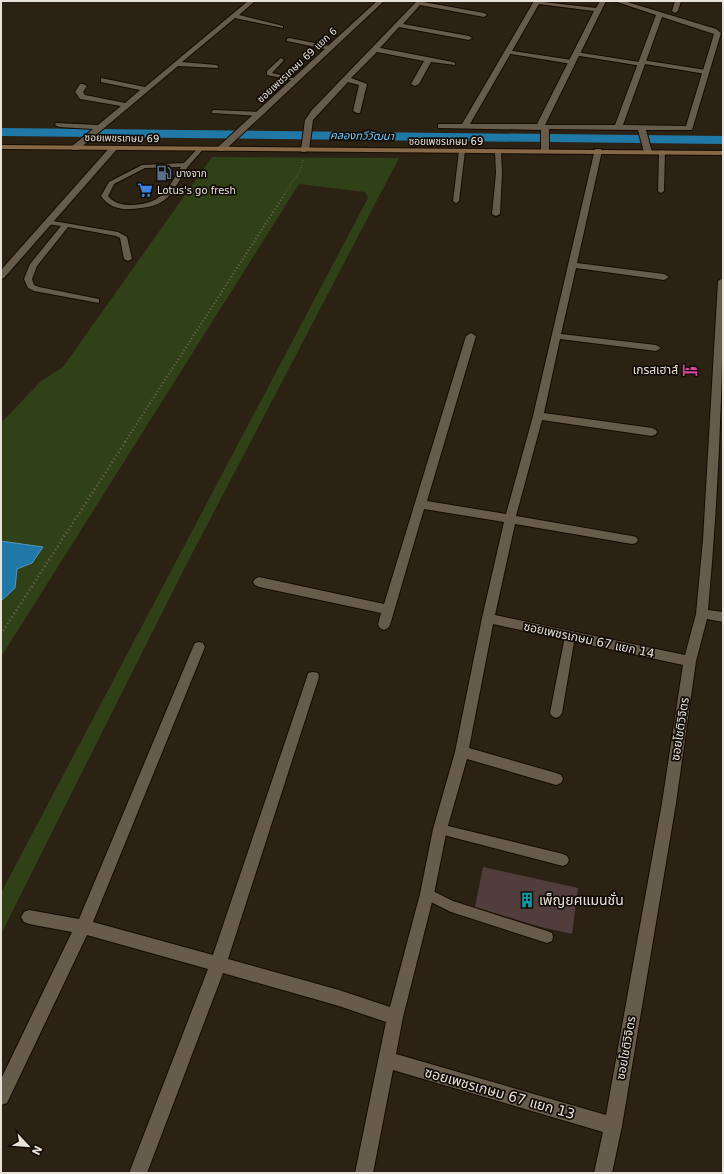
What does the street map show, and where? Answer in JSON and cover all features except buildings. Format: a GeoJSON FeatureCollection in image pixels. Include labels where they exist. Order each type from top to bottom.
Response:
{"type":"FeatureCollection","features":[{"type":"Feature","properties":{"kind":"main road","name":"ซอยเพชรเกษม 69"},"geometry":{"type":"LineString","coordinates":[[1,147],[200,149],[224,147],[305,147],[498,152],[545,149],[598,151],[647,149],[662,152],[723,153]]}},
{"type":"Feature","properties":{"kind":"street"},"geometry":{"type":"LineString","coordinates":[[75,148],[252,1]]}},
{"type":"Feature","properties":{"kind":"street","name":"ซอยเพชรเกษม 69 แยก 6"},"geometry":{"type":"LineString","coordinates":[[224,147],[380,1]]}},
{"type":"Feature","properties":{"kind":"street"},"geometry":{"type":"LineString","coordinates":[[545,149],[543,129],[572,62],[603,1]]}},
{"type":"Feature","properties":{"kind":"street"},"geometry":{"type":"LineString","coordinates":[[441,126],[543,129],[618,128],[642,132],[689,128],[718,33],[717,31],[617,1]]}},
{"type":"Feature","properties":{"kind":"street"},"geometry":{"type":"LineString","coordinates":[[675,11],[678,1]]}},
{"type":"Feature","properties":{"kind":"street"},"geometry":{"type":"LineString","coordinates":[[305,147],[309,120],[319,106],[420,2],[484,15]]}},
{"type":"Feature","properties":{"kind":"street"},"geometry":{"type":"LineString","coordinates":[[464,127],[537,2],[598,10]]}},
{"type":"Feature","properties":{"kind":"street"},"geometry":{"type":"LineString","coordinates":[[618,128],[660,14]]}},
{"type":"Feature","properties":{"kind":"street"},"geometry":{"type":"LineString","coordinates":[[234,16],[281,27]]}},
{"type":"Feature","properties":{"kind":"street"},"geometry":{"type":"LineString","coordinates":[[397,25],[469,38]]}},
{"type":"Feature","properties":{"kind":"street"},"geometry":{"type":"LineString","coordinates":[[374,49],[453,64]]}},
{"type":"Feature","properties":{"kind":"street"},"geometry":{"type":"LineString","coordinates":[[415,84],[428,60]]}},
{"type":"Feature","properties":{"kind":"street"},"geometry":{"type":"LineString","coordinates":[[176,64],[216,67]]}},
{"type":"Feature","properties":{"kind":"street"},"geometry":{"type":"LineString","coordinates":[[345,79],[363,84],[357,111]]}},
{"type":"Feature","properties":{"kind":"street"},"geometry":{"type":"LineString","coordinates":[[104,80],[146,89]]}},
{"type":"Feature","properties":{"kind":"street"},"geometry":{"type":"LineString","coordinates":[[83,86],[79,92],[83,97],[126,105]]}},
{"type":"Feature","properties":{"kind":"street"},"geometry":{"type":"LineString","coordinates":[[59,124],[99,128]]}},
{"type":"Feature","properties":{"kind":"street"},"geometry":{"type":"LineString","coordinates":[[642,132],[647,149]]}},
{"type":"Feature","properties":{"kind":"street"},"geometry":{"type":"LineString","coordinates":[[1,276],[114,148]]}},
{"type":"Feature","properties":{"kind":"street"},"geometry":{"type":"LineString","coordinates":[[364,1173],[395,1017],[427,894],[440,829],[462,752],[488,618],[510,519],[538,416],[598,151]]}},
{"type":"Feature","properties":{"kind":"street"},"geometry":{"type":"LineString","coordinates":[[573,266],[664,277]]}},
{"type":"Feature","properties":{"kind":"street","name":"ซอยโชติวิจิตร"},"geometry":{"type":"LineString","coordinates":[[603,1173],[613,1126],[667,811],[690,661],[702,614],[710,540],[723,281]]}},
{"type":"Feature","properties":{"kind":"street"},"geometry":{"type":"LineString","coordinates":[[384,625],[471,336]]}},
{"type":"Feature","properties":{"kind":"street"},"geometry":{"type":"LineString","coordinates":[[556,336],[656,348]]}},
{"type":"Feature","properties":{"kind":"street"},"geometry":{"type":"LineString","coordinates":[[538,416],[652,432]]}},
{"type":"Feature","properties":{"kind":"street"},"geometry":{"type":"LineString","coordinates":[[420,504],[632,540]]}},
{"type":"Feature","properties":{"kind":"street"},"geometry":{"type":"LineString","coordinates":[[259,582],[388,610]]}},
{"type":"Feature","properties":{"kind":"street"},"geometry":{"type":"LineString","coordinates":[[702,614],[723,617]]}},
{"type":"Feature","properties":{"kind":"street","name":"ซอยเพชรเกษม 67 แยก 14"},"geometry":{"type":"LineString","coordinates":[[488,618],[690,661]]}},
{"type":"Feature","properties":{"kind":"street"},"geometry":{"type":"LineString","coordinates":[[1,1097],[83,927],[199,646]]}},
{"type":"Feature","properties":{"kind":"street"},"geometry":{"type":"LineString","coordinates":[[138,1173],[218,965],[313,677]]}},
{"type":"Feature","properties":{"kind":"street"},"geometry":{"type":"LineString","coordinates":[[462,752],[556,779]]}},
{"type":"Feature","properties":{"kind":"street"},"geometry":{"type":"LineString","coordinates":[[29,917],[83,927],[339,998],[395,1017]]}},
{"type":"Feature","properties":{"kind":"street","name":"ซอยเพชรเกษม 67 แยก 13"},"geometry":{"type":"LineString","coordinates":[[387,1060],[613,1126]]}},
{"type":"Feature","properties":{"kind":"lane"},"geometry":{"type":"LineString","coordinates":[[289,40],[330,48]]}},
{"type":"Feature","properties":{"kind":"lane"},"geometry":{"type":"LineString","coordinates":[[507,52],[572,62]]}},
{"type":"Feature","properties":{"kind":"lane"},"geometry":{"type":"LineString","coordinates":[[576,54],[706,72]]}},
{"type":"Feature","properties":{"kind":"lane"},"geometry":{"type":"LineString","coordinates":[[282,60],[269,72],[269,74],[295,80]]}},
{"type":"Feature","properties":{"kind":"lane"},"geometry":{"type":"LineString","coordinates":[[214,112],[259,114]]}},
{"type":"Feature","properties":{"kind":"lane"},"geometry":{"type":"LineString","coordinates":[[186,165],[144,166],[111,183],[104,196],[114,206],[125,208],[140,207],[162,200],[170,194],[186,165],[200,149]]}},
{"type":"Feature","properties":{"kind":"lane"},"geometry":{"type":"LineString","coordinates":[[456,202],[462,151]]}},
{"type":"Feature","properties":{"kind":"lane"},"geometry":{"type":"LineString","coordinates":[[496,214],[499,173],[498,152]]}},
{"type":"Feature","properties":{"kind":"lane"},"geometry":{"type":"LineString","coordinates":[[661,191],[662,152]]}},
{"type":"Feature","properties":{"kind":"lane"},"geometry":{"type":"LineString","coordinates":[[50,222],[118,234],[124,237],[128,259]]}},
{"type":"Feature","properties":{"kind":"lane"},"geometry":{"type":"LineString","coordinates":[[66,225],[33,266],[28,279],[31,286],[37,289],[96,301]]}},
{"type":"Feature","properties":{"kind":"lane"},"geometry":{"type":"LineString","coordinates":[[556,713],[570,636]]}},
{"type":"Feature","properties":{"kind":"lane"},"geometry":{"type":"LineString","coordinates":[[440,829],[563,860]]}},
{"type":"Feature","properties":{"kind":"lane"},"geometry":{"type":"LineString","coordinates":[[427,894],[451,906],[547,937]]}},
{"type":"Feature","properties":{"kind":"path"},"geometry":{"type":"LineString","coordinates":[[1,634],[297,176],[301,169],[305,147]]}},
{"type":"Feature","properties":{"kind":"green space"},"geometry":{"type":"Polygon","coordinates":[[[212,157],[399,158],[183,571],[1,934],[1,893],[368,198],[365,192],[299,184],[1,657],[1,601],[15,588],[17,569],[32,563],[43,547],[1,541],[1,423],[41,381],[63,367],[212,157]]]}},
{"type":"Feature","properties":{"kind":"water"},"geometry":{"type":"Polygon","coordinates":[[[1,541],[43,547],[32,563],[17,569],[15,588],[1,601],[1,541]]]}},
{"type":"Feature","properties":{"kind":"waterway","name":"คลองทวีวัฒนา"},"geometry":{"type":"LineString","coordinates":[[1,132],[723,140]]}},
{"type":"Feature","properties":{"kind":"place","name":"บางจาก"},"geometry":{"type":"Point","coordinates":[164,173]}},
{"type":"Feature","properties":{"kind":"place","name":"Lotus's go fresh"},"geometry":{"type":"Point","coordinates":[145,190]}},
{"type":"Feature","properties":{"kind":"place","name":"เกรสเฮาส์"},"geometry":{"type":"Point","coordinates":[690,370]}},
{"type":"Feature","properties":{"kind":"place","name":"เพ็ญยศแมนชั่น"},"geometry":{"type":"Point","coordinates":[527,900]}}]}
